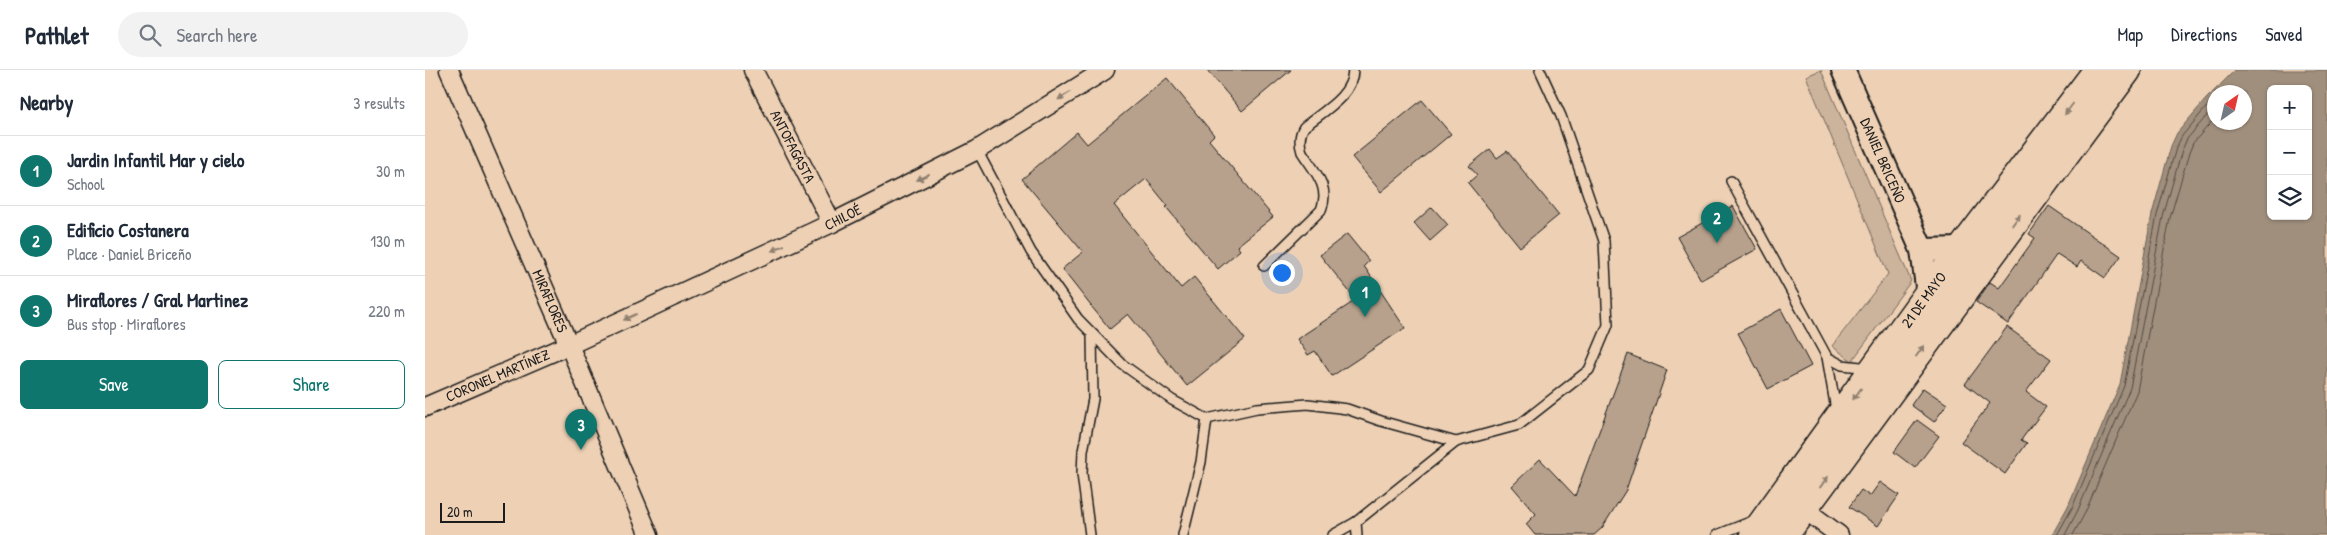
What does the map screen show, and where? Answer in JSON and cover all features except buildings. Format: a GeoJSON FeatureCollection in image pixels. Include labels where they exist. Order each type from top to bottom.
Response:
{"type":"FeatureCollection","features":[{"type":"Feature","properties":{"kind":"main road","name":"21 DE MAYO"},"geometry":{"type":"LineString","coordinates":[[1769,528],[1837,421],[1928,294],[2098,70]]}},
{"type":"Feature","properties":{"kind":"main road","name":"21 DE MAYO"},"geometry":{"type":"LineString","coordinates":[[1769,528],[1804,509],[2127,70]]}},
{"type":"Feature","properties":{"kind":"street","name":"MIRAFLORES"},"geometry":{"type":"LineString","coordinates":[[449,70],[569,345],[649,535]]}},
{"type":"Feature","properties":{"kind":"street","name":"ANTOFAGASTA"},"geometry":{"type":"LineString","coordinates":[[753,70],[832,223]]}},
{"type":"Feature","properties":{"kind":"street","name":"CHILOÉ"},"geometry":{"type":"LineString","coordinates":[[569,345],[832,223],[977,150],[1105,70]]}},
{"type":"Feature","properties":{"kind":"street","name":"DANIEL BRICEÑO"},"geometry":{"type":"LineString","coordinates":[[1843,70],[1922,250],[1928,294]]}},
{"type":"Feature","properties":{"kind":"street"},"geometry":{"type":"LineString","coordinates":[[1922,250],[1962,249]]}},
{"type":"Feature","properties":{"kind":"street","name":"CORONEL MARTÍNEZ"},"geometry":{"type":"LineString","coordinates":[[425,407],[569,345]]}},
{"type":"Feature","properties":{"kind":"street"},"geometry":{"type":"LineString","coordinates":[[1804,509],[1831,532]]}},
{"type":"Feature","properties":{"kind":"lane"},"geometry":{"type":"LineString","coordinates":[[1264,266],[1321,210],[1324,203],[1324,187],[1302,152],[1300,146],[1301,133],[1304,127],[1345,92],[1351,84],[1353,70]]}},
{"type":"Feature","properties":{"kind":"lane"},"geometry":{"type":"LineString","coordinates":[[1333,535],[1356,522],[1456,442],[1519,425],[1589,370],[1608,325],[1604,241],[1561,116],[1540,70]]}},
{"type":"Feature","properties":{"kind":"lane"},"geometry":{"type":"LineString","coordinates":[[977,150],[1031,252],[1078,319],[1122,364],[1171,400],[1207,419],[1257,408],[1308,404],[1347,409],[1381,421],[1456,442]]}},
{"type":"Feature","properties":{"kind":"lane"},"geometry":{"type":"LineString","coordinates":[[1731,181],[1827,357],[1837,421]]}},
{"type":"Feature","properties":{"kind":"lane"},"geometry":{"type":"LineString","coordinates":[[1090,535],[1084,498],[1083,451],[1093,399],[1092,334]]}},
{"type":"Feature","properties":{"kind":"lane"},"geometry":{"type":"LineString","coordinates":[[1827,357],[1853,367],[1876,368]]}},
{"type":"Feature","properties":{"kind":"lane"},"geometry":{"type":"LineString","coordinates":[[1183,535],[1201,462],[1207,419]]}},
{"type":"Feature","properties":{"kind":"lane"},"geometry":{"type":"LineString","coordinates":[[1356,522],[1357,535]]}},
{"type":"Feature","properties":{"kind":"lane"},"geometry":{"type":"LineString","coordinates":[[1717,535],[1769,528]]}},
{"type":"Feature","properties":{"kind":"shaded area"},"geometry":{"type":"Polygon","coordinates":[[[1821,70],[1911,281],[1852,361],[1832,346],[1888,274],[1806,76],[1821,70]]]}},
{"type":"Feature","properties":{"kind":"water"},"geometry":{"type":"Polygon","coordinates":[[[2235,70],[2327,70],[2327,535],[2052,535],[2068,506],[2120,384],[2152,214],[2171,146],[2177,133],[2207,98],[2207,130],[2252,130],[2252,85],[2220,85],[2235,70]]]}},
{"type":"Feature","properties":{"kind":"place","name":"Edificio Costanera"},"geometry":{"type":"Point","coordinates":[1717,243]}},
{"type":"Feature","properties":{"kind":"place","name":"Jardin Infantil Mar y cielo"},"geometry":{"type":"Point","coordinates":[1365,317]}},
{"type":"Feature","properties":{"kind":"place","name":"Miraflores / Gral Martinez"},"geometry":{"type":"Point","coordinates":[581,450]}}]}
